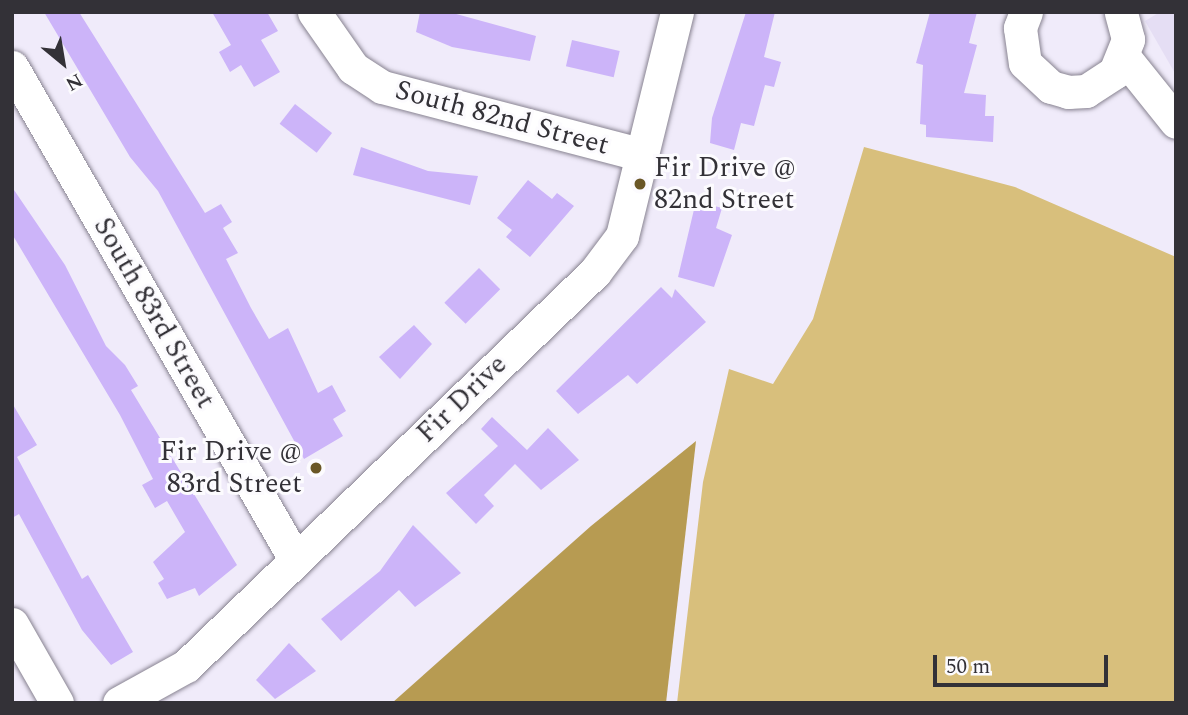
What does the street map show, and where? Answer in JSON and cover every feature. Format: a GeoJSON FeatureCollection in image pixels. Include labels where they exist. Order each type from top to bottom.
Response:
{"type":"FeatureCollection","features":[{"type":"Feature","properties":{"kind":"street","name":"South 82nd Street"},"geometry":{"type":"LineString","coordinates":[[314,12],[353,68],[382,87],[640,154]]}},
{"type":"Feature","properties":{"kind":"street","name":"Fir Drive"},"geometry":{"type":"LineString","coordinates":[[120,703],[186,666],[595,272],[622,236],[677,12]]}},
{"type":"Feature","properties":{"kind":"street"},"geometry":{"type":"LineString","coordinates":[[1026,12],[1020,37],[1025,63],[1051,87],[1086,91],[1102,84],[1125,57]]}},
{"type":"Feature","properties":{"kind":"street"},"geometry":{"type":"LineString","coordinates":[[1121,12],[1125,57],[1176,122]]}},
{"type":"Feature","properties":{"kind":"street","name":"South 83rd Street"},"geometry":{"type":"LineString","coordinates":[[12,67],[296,559]]}},
{"type":"Feature","properties":{"kind":"street"},"geometry":{"type":"LineString","coordinates":[[12,624],[57,703]]}},
{"type":"Feature","properties":{"kind":"shaded area"},"geometry":{"type":"Polygon","coordinates":[[[1160,12],[1176,12],[1176,75],[1145,21],[1160,12]]]}},
{"type":"Feature","properties":{"kind":"shaded area"},"geometry":{"type":"Polygon","coordinates":[[[864,147],[1015,187],[1176,257],[1176,703],[677,703],[703,482],[729,369],[773,384],[813,319],[864,147]]]}},
{"type":"Feature","properties":{"kind":"shaded area"},"geometry":{"type":"Polygon","coordinates":[[[696,441],[666,703],[392,703],[591,526],[696,441]]]}},
{"type":"Feature","properties":{"kind":"building"},"geometry":{"type":"Polygon","coordinates":[[[44,12],[79,12],[205,213],[221,204],[232,222],[223,228],[238,253],[226,259],[251,308],[269,339],[288,328],[318,393],[332,385],[346,411],[333,419],[343,436],[304,459],[158,191],[130,157],[44,12]]]}},
{"type":"Feature","properties":{"kind":"building"},"geometry":{"type":"Polygon","coordinates":[[[212,12],[267,12],[278,31],[261,40],[280,72],[254,87],[241,65],[230,72],[219,52],[231,45],[212,12]]]}},
{"type":"Feature","properties":{"kind":"building"},"geometry":{"type":"Polygon","coordinates":[[[420,12],[449,12],[536,36],[530,61],[452,47],[416,32],[420,12]]]}},
{"type":"Feature","properties":{"kind":"building"},"geometry":{"type":"Polygon","coordinates":[[[746,12],[775,12],[764,57],[781,62],[774,87],[765,85],[754,126],[741,123],[734,150],[710,143],[712,118],[746,12]]]}},
{"type":"Feature","properties":{"kind":"building"},"geometry":{"type":"Polygon","coordinates":[[[930,12],[977,12],[969,43],[977,45],[964,93],[986,95],[985,116],[994,116],[993,142],[926,137],[926,125],[920,124],[923,65],[916,63],[930,12]]]}},
{"type":"Feature","properties":{"kind":"building"},"geometry":{"type":"Polygon","coordinates":[[[572,40],[620,51],[614,77],[566,66],[572,40]]]}},
{"type":"Feature","properties":{"kind":"building"},"geometry":{"type":"Polygon","coordinates":[[[295,104],[332,133],[317,153],[280,124],[295,104]]]}},
{"type":"Feature","properties":{"kind":"building"},"geometry":{"type":"Polygon","coordinates":[[[361,147],[428,171],[478,176],[470,205],[353,175],[361,147]]]}},
{"type":"Feature","properties":{"kind":"building"},"geometry":{"type":"Polygon","coordinates":[[[528,180],[552,199],[557,193],[574,206],[530,257],[506,237],[512,230],[497,218],[528,180]]]}},
{"type":"Feature","properties":{"kind":"building"},"geometry":{"type":"Polygon","coordinates":[[[12,187],[65,265],[106,346],[125,365],[138,386],[131,390],[237,565],[199,596],[195,588],[167,599],[158,583],[164,579],[153,562],[185,532],[167,501],[155,508],[142,485],[153,479],[120,415],[12,234],[12,187]]]}},
{"type":"Feature","properties":{"kind":"building"},"geometry":{"type":"Polygon","coordinates":[[[696,201],[722,208],[716,228],[732,235],[714,287],[678,277],[696,201]]]}},
{"type":"Feature","properties":{"kind":"building"},"geometry":{"type":"Polygon","coordinates":[[[479,268],[500,289],[466,324],[444,303],[479,268]]]}},
{"type":"Feature","properties":{"kind":"building"},"geometry":{"type":"Polygon","coordinates":[[[661,287],[672,298],[675,289],[706,322],[637,384],[628,375],[578,414],[556,391],[661,287]]]}},
{"type":"Feature","properties":{"kind":"building"},"geometry":{"type":"Polygon","coordinates":[[[414,325],[432,344],[400,379],[379,357],[414,325]]]}},
{"type":"Feature","properties":{"kind":"building"},"geometry":{"type":"Polygon","coordinates":[[[12,403],[37,445],[17,457],[82,579],[88,575],[133,652],[111,665],[82,630],[19,514],[12,518],[12,403]]]}},
{"type":"Feature","properties":{"kind":"building"},"geometry":{"type":"Polygon","coordinates":[[[492,417],[527,450],[548,428],[579,460],[541,490],[515,464],[484,495],[494,506],[476,524],[446,493],[498,446],[481,429],[492,417]]]}},
{"type":"Feature","properties":{"kind":"building"},"geometry":{"type":"Polygon","coordinates":[[[413,525],[461,573],[415,607],[399,590],[341,641],[321,619],[380,571],[413,525]]]}},
{"type":"Feature","properties":{"kind":"building"},"geometry":{"type":"Polygon","coordinates":[[[289,643],[316,671],[275,699],[256,680],[289,643]]]}},
{"type":"Feature","properties":{"kind":"place","name":"Fir Drive @ 82nd Street"},"geometry":{"type":"Point","coordinates":[640,184]}},
{"type":"Feature","properties":{"kind":"place","name":"Fir Drive @ 83rd Street"},"geometry":{"type":"Point","coordinates":[316,468]}}]}
